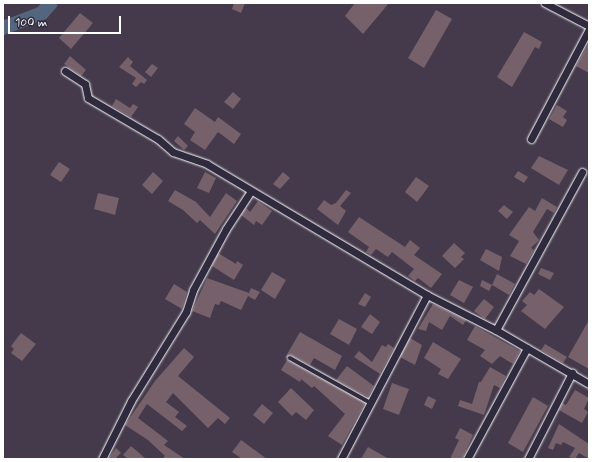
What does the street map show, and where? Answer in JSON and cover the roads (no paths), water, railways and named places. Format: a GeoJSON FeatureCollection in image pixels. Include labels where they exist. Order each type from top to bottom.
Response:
{"type":"FeatureCollection","features":[{"type":"Feature","properties":{"kind":"street"},"geometry":{"type":"LineString","coordinates":[[551,4],[589,26]]}},
{"type":"Feature","properties":{"kind":"street"},"geometry":{"type":"LineString","coordinates":[[531,138],[589,29]]}},
{"type":"Feature","properties":{"kind":"street"},"geometry":{"type":"LineString","coordinates":[[65,71],[84,84],[88,98],[158,139],[173,152],[207,164],[426,295],[496,330],[589,384]]}},
{"type":"Feature","properties":{"kind":"street"},"geometry":{"type":"LineString","coordinates":[[496,330],[582,172]]}},
{"type":"Feature","properties":{"kind":"street"},"geometry":{"type":"LineString","coordinates":[[102,459],[131,401],[186,312],[193,290],[226,229],[251,191]]}},
{"type":"Feature","properties":{"kind":"street"},"geometry":{"type":"LineString","coordinates":[[341,459],[426,295]]}},
{"type":"Feature","properties":{"kind":"street"},"geometry":{"type":"LineString","coordinates":[[467,459],[527,348]]}},
{"type":"Feature","properties":{"kind":"street"},"geometry":{"type":"LineString","coordinates":[[528,459],[572,373]]}},
{"type":"Feature","properties":{"kind":"lane"},"geometry":{"type":"LineString","coordinates":[[290,358],[371,403]]}},
{"type":"Feature","properties":{"kind":"waterway"},"geometry":{"type":"LineString","coordinates":[[3,28],[42,13],[51,3]]}}]}
